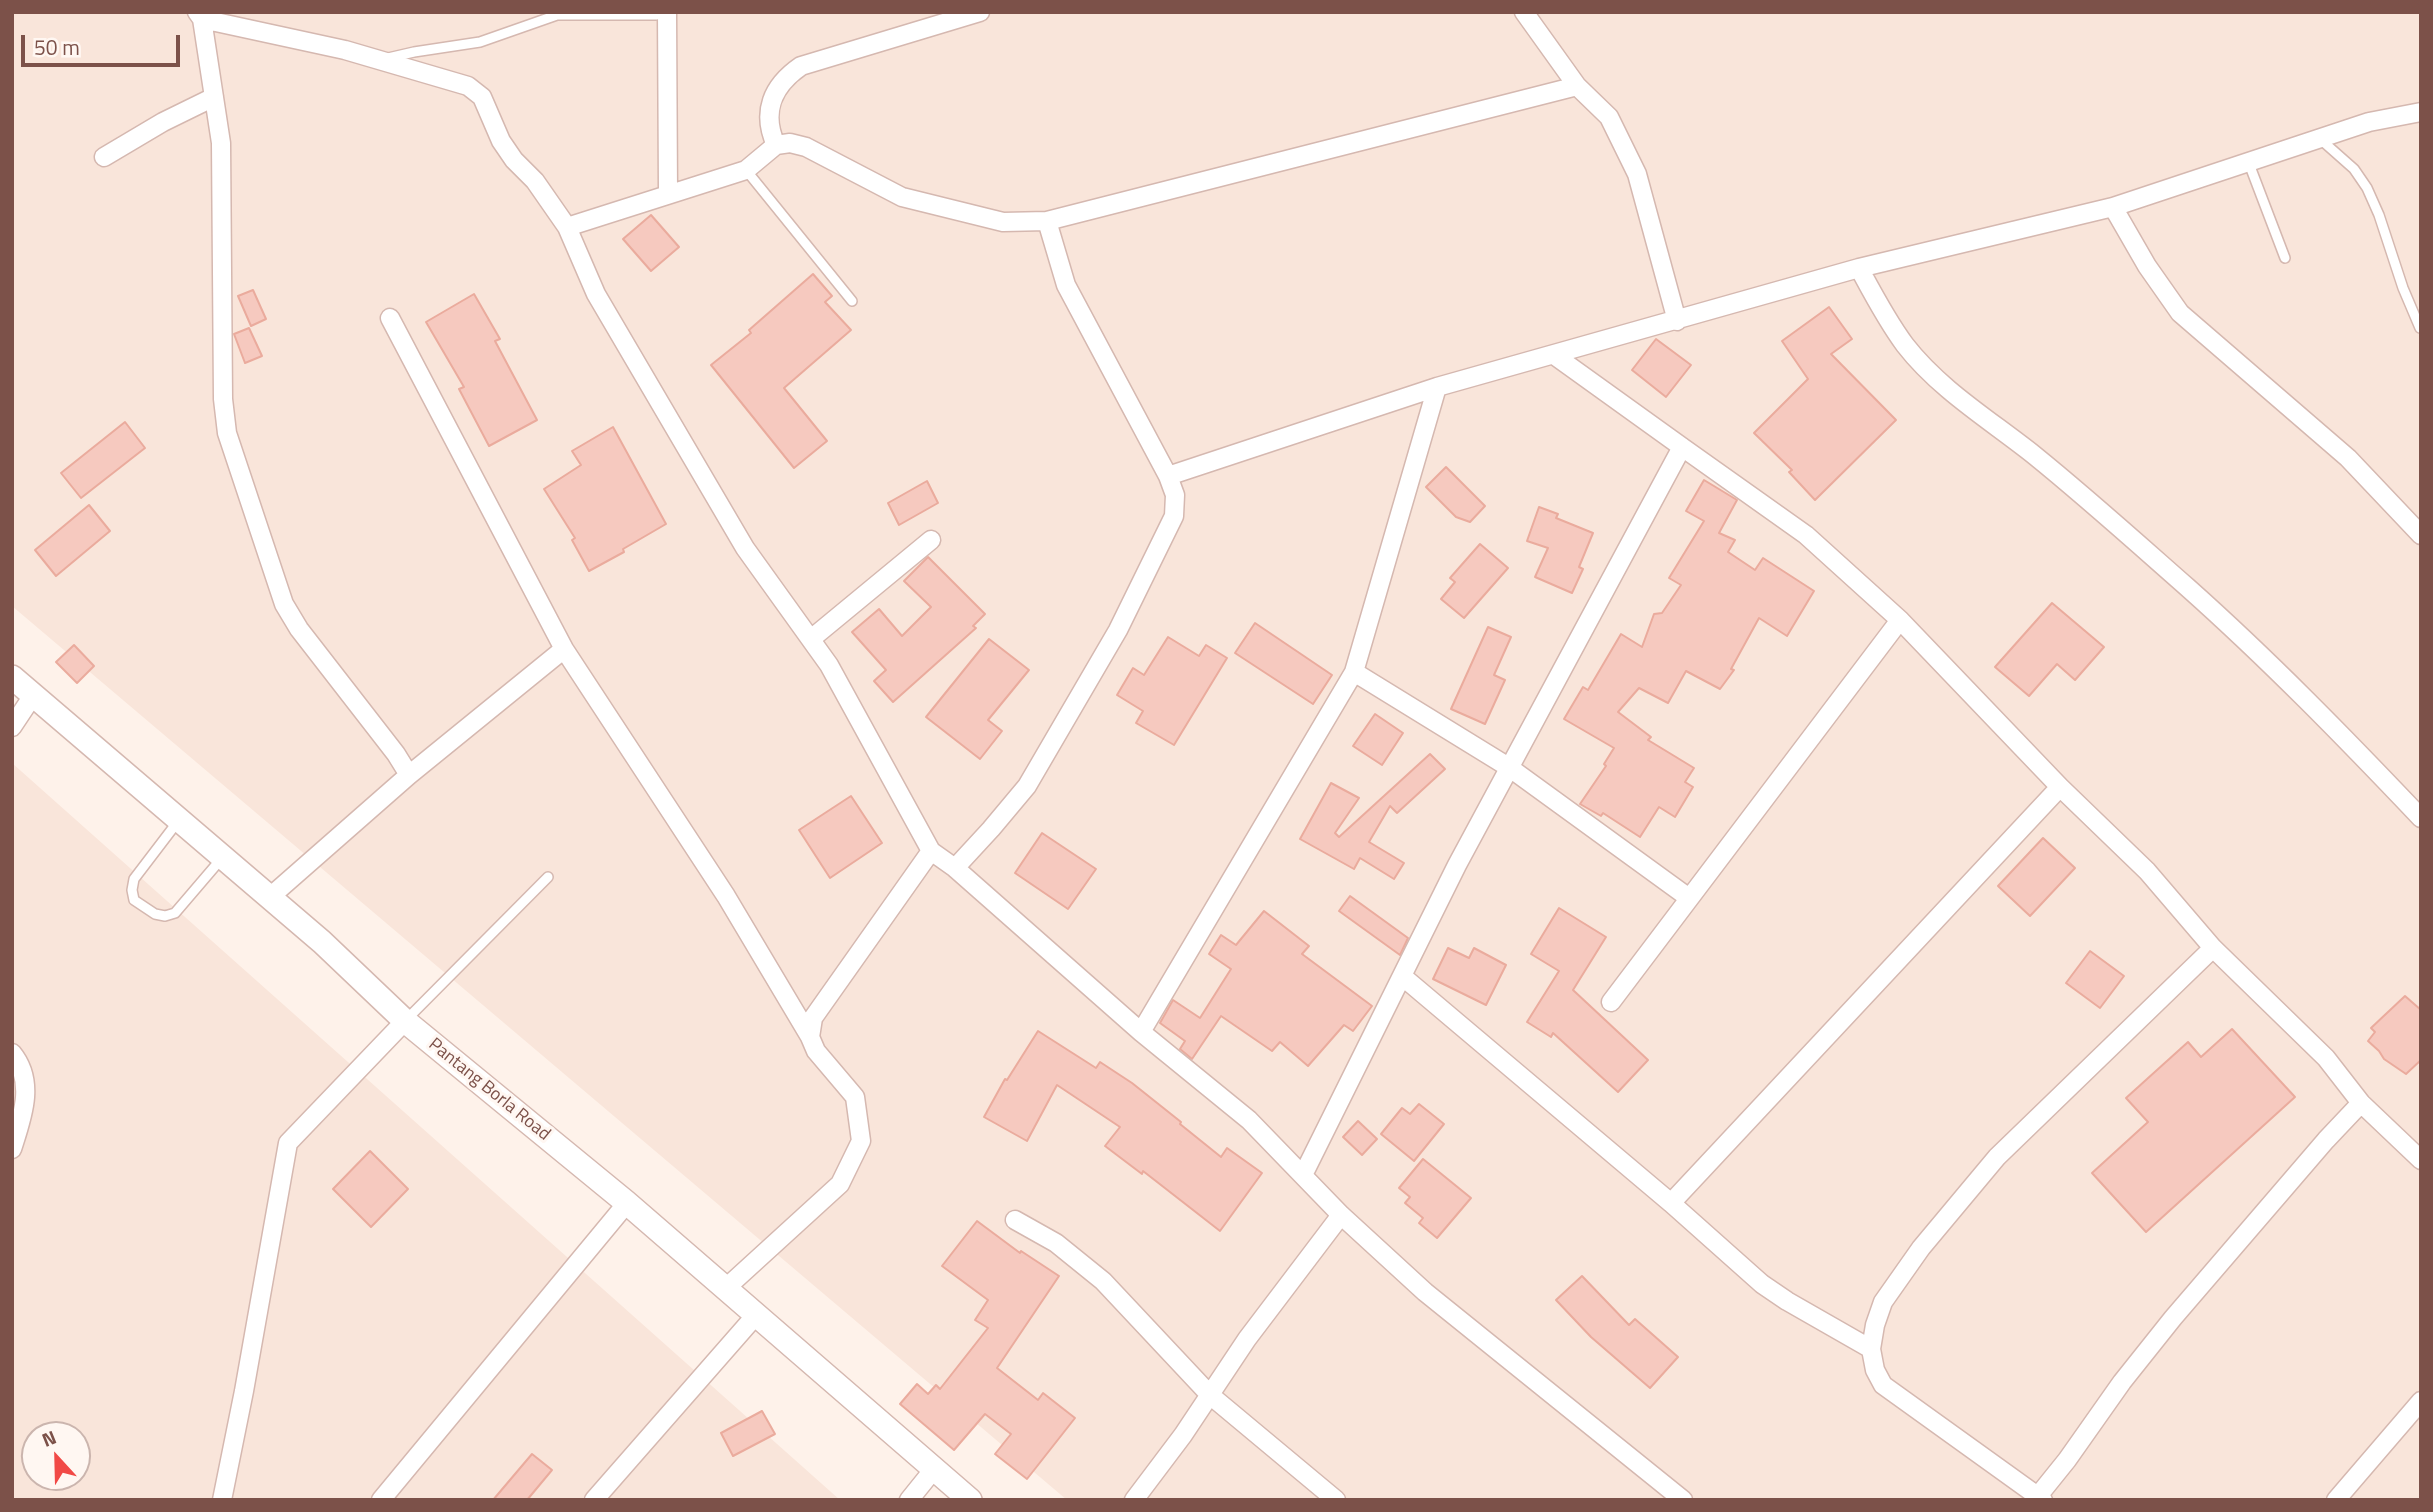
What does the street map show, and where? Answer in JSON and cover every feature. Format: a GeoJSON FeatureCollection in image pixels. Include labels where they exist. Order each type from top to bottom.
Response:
{"type":"FeatureCollection","features":[{"type":"Feature","properties":{"kind":"street"},"geometry":{"type":"LineString","coordinates":[[665,12],[668,193]]}},
{"type":"Feature","properties":{"kind":"street"},"geometry":{"type":"LineString","coordinates":[[776,145],[769,130],[768,113],[779,86],[801,66],[980,12]]}},
{"type":"Feature","properties":{"kind":"street"},"geometry":{"type":"LineString","coordinates":[[1524,12],[1577,86],[1609,117],[1637,174],[1677,321]]}},
{"type":"Feature","properties":{"kind":"street"},"geometry":{"type":"LineString","coordinates":[[409,775],[396,754],[299,629],[285,604],[227,433],[223,399],[220,143],[199,15],[345,50],[468,86],[482,97],[501,141],[514,160],[535,181],[567,227],[596,294],[745,548],[829,665],[931,851],[955,868],[1141,1032],[1249,1120],[1341,1215],[1425,1292],[1683,1500]]}},
{"type":"Feature","properties":{"kind":"street"},"geometry":{"type":"LineString","coordinates":[[567,227],[746,170],[776,145],[790,142],[806,147],[902,197],[1003,222],[1047,221],[1577,86]]}},
{"type":"Feature","properties":{"kind":"street"},"geometry":{"type":"LineString","coordinates":[[104,157],[163,122],[214,97]]}},
{"type":"Feature","properties":{"kind":"street"},"geometry":{"type":"LineString","coordinates":[[1168,475],[1437,387],[1859,268],[2113,207],[2369,122],[2421,112]]}},
{"type":"Feature","properties":{"kind":"street"},"geometry":{"type":"LineString","coordinates":[[2113,207],[2147,266],[2180,313],[2348,458],[2421,535]]}},
{"type":"Feature","properties":{"kind":"street"},"geometry":{"type":"LineString","coordinates":[[955,868],[1027,786],[1118,630],[1174,516],[1175,495],[1168,475],[1066,285],[1047,221]]}},
{"type":"Feature","properties":{"kind":"street"},"geometry":{"type":"LineString","coordinates":[[1859,268],[1877,302],[1906,346],[1934,376],[1974,411],[2034,455],[2188,588],[2314,705],[2421,818]]}},
{"type":"Feature","properties":{"kind":"street"},"geometry":{"type":"LineString","coordinates":[[390,317],[564,649],[726,896],[817,1051],[855,1097],[861,1141],[840,1185],[726,1288]]}},
{"type":"Feature","properties":{"kind":"street"},"geometry":{"type":"LineString","coordinates":[[1554,355],[1805,535],[1900,620],[2060,787],[2147,872],[2213,948],[2326,1058],[2361,1103],[2421,1160]]}},
{"type":"Feature","properties":{"kind":"street"},"geometry":{"type":"LineString","coordinates":[[1141,1032],[1354,672],[1437,387]]}},
{"type":"Feature","properties":{"kind":"street"},"geometry":{"type":"LineString","coordinates":[[1303,1175],[1457,865],[1682,447]]}},
{"type":"Feature","properties":{"kind":"street"},"geometry":{"type":"LineString","coordinates":[[811,639],[931,540]]}},
{"type":"Feature","properties":{"kind":"street"},"geometry":{"type":"LineString","coordinates":[[1611,1002],[1900,620]]}},
{"type":"Feature","properties":{"kind":"street"},"geometry":{"type":"LineString","coordinates":[[270,897],[409,775],[564,649]]}},
{"type":"Feature","properties":{"kind":"street"},"geometry":{"type":"LineString","coordinates":[[1354,672],[1510,768],[1689,898]]}},
{"type":"Feature","properties":{"kind":"street","name":"Pantang Borla Road"},"geometry":{"type":"LineString","coordinates":[[12,677],[322,942],[405,1021],[627,1203],[970,1500]]}},
{"type":"Feature","properties":{"kind":"street"},"geometry":{"type":"LineString","coordinates":[[12,727],[34,694]]}},
{"type":"Feature","properties":{"kind":"street"},"geometry":{"type":"LineString","coordinates":[[1671,1203],[2060,787]]}},
{"type":"Feature","properties":{"kind":"street"},"geometry":{"type":"LineString","coordinates":[[810,1037],[813,1018],[931,851]]}},
{"type":"Feature","properties":{"kind":"street"},"geometry":{"type":"LineString","coordinates":[[2213,948],[1997,1157],[1921,1248],[1883,1302],[1875,1325],[1871,1349],[1875,1370],[1883,1385],[2040,1498],[2122,1382],[2174,1318],[2326,1140],[2361,1103]]}},
{"type":"Feature","properties":{"kind":"street"},"geometry":{"type":"LineString","coordinates":[[1402,976],[1773,1292],[1871,1349]]}},
{"type":"Feature","properties":{"kind":"street"},"geometry":{"type":"LineString","coordinates":[[222,1500],[288,1143],[405,1021]]}},
{"type":"Feature","properties":{"kind":"street"},"geometry":{"type":"LineString","coordinates":[[12,1053],[18,1060],[26,1105],[12,1149]]}},
{"type":"Feature","properties":{"kind":"street"},"geometry":{"type":"LineString","coordinates":[[381,1500],[627,1203]]}},
{"type":"Feature","properties":{"kind":"street"},"geometry":{"type":"LineString","coordinates":[[1134,1500],[1247,1339],[1341,1215]]}},
{"type":"Feature","properties":{"kind":"street"},"geometry":{"type":"LineString","coordinates":[[1015,1220],[1056,1243],[1103,1281],[1210,1395],[1336,1500]]}},
{"type":"Feature","properties":{"kind":"street"},"geometry":{"type":"LineString","coordinates":[[594,1500],[756,1315]]}},
{"type":"Feature","properties":{"kind":"street"},"geometry":{"type":"LineString","coordinates":[[2336,1500],[2421,1401]]}},
{"type":"Feature","properties":{"kind":"street"},"geometry":{"type":"LineString","coordinates":[[909,1500],[934,1469]]}},
{"type":"Feature","properties":{"kind":"lane"},"geometry":{"type":"LineString","coordinates":[[379,60],[414,51],[480,42],[557,15],[656,15],[665,12]]}},
{"type":"Feature","properties":{"kind":"lane"},"geometry":{"type":"LineString","coordinates":[[2319,138],[2354,169],[2367,188],[2420,328]]}},
{"type":"Feature","properties":{"kind":"lane"},"geometry":{"type":"LineString","coordinates":[[2248,161],[2285,258]]}},
{"type":"Feature","properties":{"kind":"lane"},"geometry":{"type":"LineString","coordinates":[[746,170],[852,302]]}},
{"type":"Feature","properties":{"kind":"lane"},"geometry":{"type":"LineString","coordinates":[[179,819],[134,879],[132,890],[135,900],[155,914],[165,916],[175,913],[223,857]]}},
{"type":"Feature","properties":{"kind":"lane"},"geometry":{"type":"LineString","coordinates":[[405,1021],[548,877]]}},
{"type":"Feature","properties":{"kind":"shaded area"},"geometry":{"type":"Polygon","coordinates":[[[12,12],[2421,12],[2421,1500],[1067,1500],[12,606],[12,12]]]}},
{"type":"Feature","properties":{"kind":"shaded area"},"geometry":{"type":"Polygon","coordinates":[[[12,763],[840,1500],[12,1500],[12,763]]]}},
{"type":"Feature","properties":{"kind":"building"},"geometry":{"type":"Polygon","coordinates":[[[651,215],[679,247],[651,271],[623,239],[651,215]]]}},
{"type":"Feature","properties":{"kind":"building"},"geometry":{"type":"Polygon","coordinates":[[[813,274],[832,296],[825,302],[851,330],[784,388],[827,441],[794,468],[711,365],[751,333],[749,330],[813,274]]]}},
{"type":"Feature","properties":{"kind":"building"},"geometry":{"type":"Polygon","coordinates":[[[253,290],[266,319],[251,326],[238,296],[253,290]]]}},
{"type":"Feature","properties":{"kind":"building"},"geometry":{"type":"Polygon","coordinates":[[[474,294],[500,339],[495,341],[537,420],[489,446],[459,389],[464,387],[426,322],[474,294]]]}},
{"type":"Feature","properties":{"kind":"building"},"geometry":{"type":"Polygon","coordinates":[[[1829,307],[1852,339],[1831,354],[1896,420],[1815,500],[1789,472],[1792,470],[1754,433],[1808,379],[1782,341],[1829,307]]]}},
{"type":"Feature","properties":{"kind":"building"},"geometry":{"type":"Polygon","coordinates":[[[249,328],[262,356],[245,363],[234,334],[249,328]]]}},
{"type":"Feature","properties":{"kind":"building"},"geometry":{"type":"Polygon","coordinates":[[[1656,339],[1691,365],[1666,397],[1632,370],[1656,339]]]}},
{"type":"Feature","properties":{"kind":"building"},"geometry":{"type":"Polygon","coordinates":[[[125,422],[145,448],[81,498],[61,473],[125,422]]]}},
{"type":"Feature","properties":{"kind":"building"},"geometry":{"type":"Polygon","coordinates":[[[613,427],[666,524],[589,571],[572,540],[575,538],[544,489],[581,465],[572,451],[613,427]]]}},
{"type":"Feature","properties":{"kind":"building"},"geometry":{"type":"Polygon","coordinates":[[[1446,467],[1485,506],[1470,522],[1456,517],[1426,487],[1446,467]]]}},
{"type":"Feature","properties":{"kind":"building"},"geometry":{"type":"Polygon","coordinates":[[[1704,480],[1737,500],[1719,533],[1735,540],[1728,552],[1755,570],[1763,558],[1814,591],[1787,636],[1759,618],[1731,669],[1734,670],[1720,689],[1686,671],[1668,703],[1639,688],[1618,712],[1651,737],[1648,740],[1694,768],[1685,782],[1693,787],[1675,817],[1659,807],[1640,837],[1603,813],[1601,816],[1580,804],[1606,766],[1604,764],[1614,748],[1564,719],[1583,687],[1588,690],[1621,634],[1642,647],[1654,614],[1662,613],[1681,585],[1669,578],[1704,521],[1686,511],[1704,480]]]}},
{"type":"Feature","properties":{"kind":"building"},"geometry":{"type":"Polygon","coordinates":[[[927,481],[938,503],[899,525],[888,503],[927,481]]]}},
{"type":"Feature","properties":{"kind":"building"},"geometry":{"type":"Polygon","coordinates":[[[89,505],[110,531],[56,576],[35,550],[89,505]]]}},
{"type":"Feature","properties":{"kind":"building"},"geometry":{"type":"Polygon","coordinates":[[[1539,507],[1558,514],[1556,518],[1593,533],[1579,567],[1583,569],[1572,593],[1535,577],[1548,548],[1527,541],[1539,507]]]}},
{"type":"Feature","properties":{"kind":"building"},"geometry":{"type":"Polygon","coordinates":[[[1480,544],[1508,568],[1464,618],[1441,599],[1455,582],[1450,578],[1480,544]]]}},
{"type":"Feature","properties":{"kind":"building"},"geometry":{"type":"Polygon","coordinates":[[[928,557],[985,614],[973,626],[976,628],[893,702],[874,681],[886,670],[852,632],[879,609],[902,636],[931,607],[904,581],[928,557]]]}},
{"type":"Feature","properties":{"kind":"building"},"geometry":{"type":"Polygon","coordinates":[[[2052,603],[2104,647],[2075,680],[2057,664],[2029,696],[1995,667],[2052,603]]]}},
{"type":"Feature","properties":{"kind":"building"},"geometry":{"type":"Polygon","coordinates":[[[1255,623],[1332,675],[1313,704],[1235,653],[1255,623]]]}},
{"type":"Feature","properties":{"kind":"building"},"geometry":{"type":"Polygon","coordinates":[[[1488,627],[1511,637],[1494,675],[1505,680],[1485,724],[1451,709],[1488,627]]]}},
{"type":"Feature","properties":{"kind":"building"},"geometry":{"type":"Polygon","coordinates":[[[1168,637],[1199,656],[1206,645],[1227,658],[1174,745],[1136,723],[1143,711],[1117,695],[1133,668],[1144,675],[1168,637]]]}},
{"type":"Feature","properties":{"kind":"building"},"geometry":{"type":"Polygon","coordinates":[[[989,639],[1029,670],[988,720],[1002,731],[980,759],[926,717],[989,639]]]}},
{"type":"Feature","properties":{"kind":"building"},"geometry":{"type":"Polygon","coordinates":[[[74,645],[94,666],[77,683],[56,662],[74,645]]]}},
{"type":"Feature","properties":{"kind":"building"},"geometry":{"type":"Polygon","coordinates":[[[1375,714],[1403,733],[1382,765],[1353,746],[1375,714]]]}},
{"type":"Feature","properties":{"kind":"building"},"geometry":{"type":"Polygon","coordinates":[[[1430,754],[1445,769],[1397,813],[1390,806],[1369,842],[1404,863],[1394,879],[1360,858],[1354,869],[1300,839],[1331,783],[1359,798],[1335,833],[1339,837],[1430,754]]]}},
{"type":"Feature","properties":{"kind":"building"},"geometry":{"type":"Polygon","coordinates":[[[851,796],[882,843],[830,878],[799,830],[851,796]]]}},
{"type":"Feature","properties":{"kind":"building"},"geometry":{"type":"Polygon","coordinates":[[[1042,833],[1096,869],[1068,909],[1015,873],[1042,833]]]}},
{"type":"Feature","properties":{"kind":"building"},"geometry":{"type":"Polygon","coordinates":[[[2043,838],[2075,868],[2030,916],[1998,886],[2043,838]]]}},
{"type":"Feature","properties":{"kind":"building"},"geometry":{"type":"Polygon","coordinates":[[[1350,896],[1408,938],[1400,955],[1339,911],[1350,896]]]}},
{"type":"Feature","properties":{"kind":"building"},"geometry":{"type":"Polygon","coordinates":[[[1559,908],[1606,937],[1573,990],[1648,1060],[1618,1092],[1553,1033],[1551,1037],[1527,1022],[1559,971],[1531,954],[1559,908]]]}},
{"type":"Feature","properties":{"kind":"building"},"geometry":{"type":"Polygon","coordinates":[[[1264,911],[1309,946],[1302,954],[1372,1006],[1353,1031],[1344,1025],[1308,1066],[1280,1042],[1272,1051],[1221,1016],[1192,1059],[1180,1049],[1185,1041],[1160,1023],[1173,1000],[1200,1018],[1231,969],[1209,954],[1221,935],[1236,945],[1264,911]]]}},
{"type":"Feature","properties":{"kind":"building"},"geometry":{"type":"Polygon","coordinates":[[[1448,948],[1469,958],[1474,948],[1506,965],[1486,1005],[1433,979],[1448,948]]]}},
{"type":"Feature","properties":{"kind":"building"},"geometry":{"type":"Polygon","coordinates":[[[2090,951],[2124,976],[2100,1008],[2066,983],[2090,951]]]}},
{"type":"Feature","properties":{"kind":"building"},"geometry":{"type":"Polygon","coordinates":[[[2405,996],[2421,1010],[2421,1060],[2406,1074],[2384,1059],[2368,1041],[2375,1032],[2371,1028],[2405,996]]]}},
{"type":"Feature","properties":{"kind":"building"},"geometry":{"type":"Polygon","coordinates":[[[2232,1029],[2295,1097],[2146,1232],[2092,1173],[2148,1122],[2126,1098],[2188,1042],[2201,1057],[2232,1029]]]}},
{"type":"Feature","properties":{"kind":"building"},"geometry":{"type":"Polygon","coordinates":[[[1038,1031],[1096,1068],[1100,1062],[1132,1083],[1221,1157],[1227,1148],[1262,1173],[1220,1231],[1143,1171],[1142,1174],[1105,1146],[1120,1127],[1057,1085],[1027,1141],[984,1117],[1005,1079],[1007,1080],[1038,1031]]]}},
{"type":"Feature","properties":{"kind":"building"},"geometry":{"type":"Polygon","coordinates":[[[1419,1104],[1444,1124],[1414,1161],[1381,1134],[1402,1108],[1410,1114],[1419,1104]]]}},
{"type":"Feature","properties":{"kind":"building"},"geometry":{"type":"Polygon","coordinates":[[[1358,1121],[1377,1139],[1362,1155],[1343,1137],[1358,1121]]]}},
{"type":"Feature","properties":{"kind":"building"},"geometry":{"type":"Polygon","coordinates":[[[370,1151],[408,1189],[371,1227],[333,1189],[370,1151]]]}},
{"type":"Feature","properties":{"kind":"building"},"geometry":{"type":"Polygon","coordinates":[[[1423,1159],[1471,1198],[1437,1238],[1419,1223],[1423,1218],[1405,1203],[1410,1197],[1399,1188],[1423,1159]]]}},
{"type":"Feature","properties":{"kind":"building"},"geometry":{"type":"Polygon","coordinates":[[[977,1221],[1020,1253],[1021,1251],[1059,1276],[997,1368],[1038,1400],[1043,1393],[1075,1418],[1027,1479],[995,1454],[1011,1434],[985,1414],[954,1450],[900,1404],[917,1384],[928,1394],[936,1385],[940,1389],[988,1328],[975,1320],[988,1300],[942,1266],[977,1221]]]}},
{"type":"Feature","properties":{"kind":"building"},"geometry":{"type":"Polygon","coordinates":[[[1582,1276],[1629,1325],[1635,1319],[1678,1357],[1650,1388],[1591,1337],[1556,1300],[1582,1276]]]}},
{"type":"Feature","properties":{"kind":"building"},"geometry":{"type":"Polygon","coordinates":[[[762,1411],[775,1434],[733,1456],[721,1433],[762,1411]]]}},
{"type":"Feature","properties":{"kind":"building"},"geometry":{"type":"Polygon","coordinates":[[[532,1454],[552,1470],[527,1500],[493,1500],[532,1454]]]}}]}
